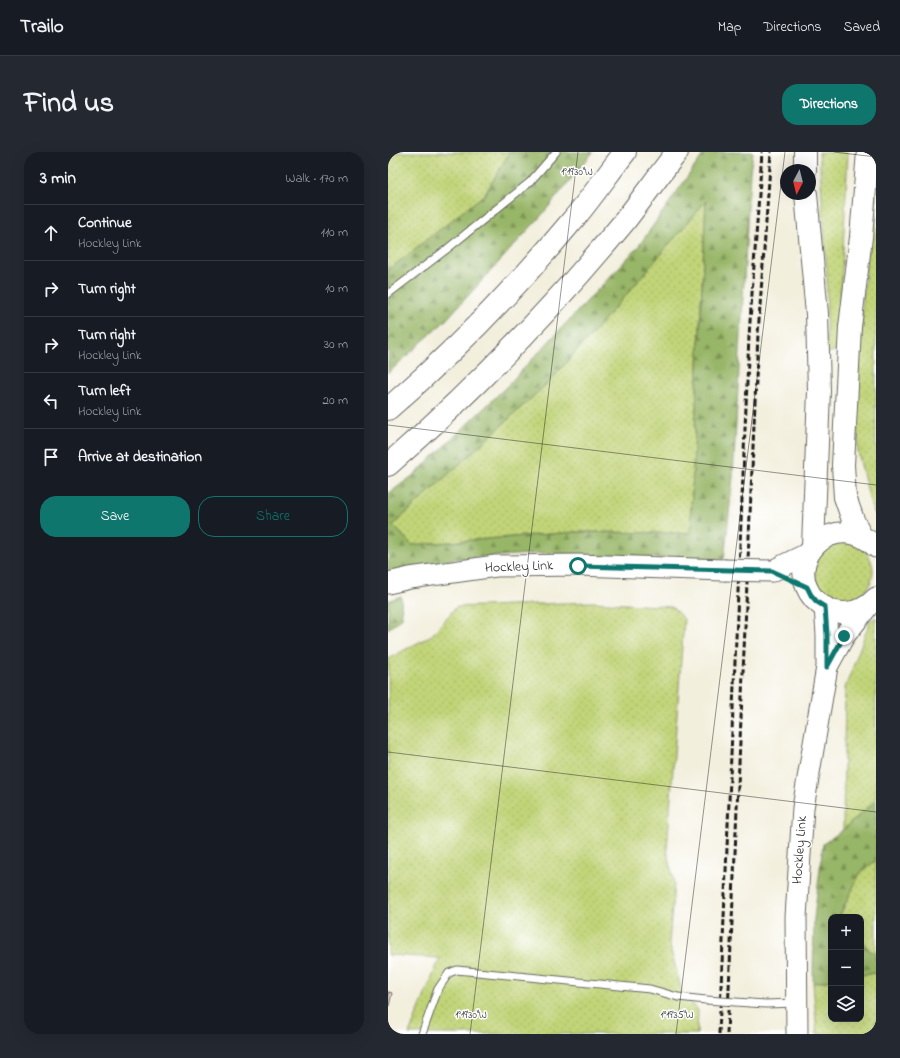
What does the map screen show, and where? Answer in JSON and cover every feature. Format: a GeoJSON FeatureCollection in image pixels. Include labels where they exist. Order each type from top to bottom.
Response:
{"type":"FeatureCollection","features":[{"type":"Feature","properties":{"kind":"highway"},"geometry":{"type":"LineString","coordinates":[[388,410],[418,383],[504,299],[572,221],[625,152]]}},
{"type":"Feature","properties":{"kind":"highway"},"geometry":{"type":"LineString","coordinates":[[388,465],[474,386],[550,307],[624,221],[677,152]]}},
{"type":"Feature","properties":{"kind":"highway"},"geometry":{"type":"LineString","coordinates":[[804,152],[805,164]]}},
{"type":"Feature","properties":{"kind":"highway"},"geometry":{"type":"LineString","coordinates":[[868,152],[861,237],[850,327],[842,465],[845,497],[852,520],[868,541]]}},
{"type":"Feature","properties":{"kind":"highway"},"geometry":{"type":"LineString","coordinates":[[807,200],[817,314],[819,391],[811,550]]}},
{"type":"Feature","properties":{"kind":"main road","name":"Hockley Link"},"geometry":{"type":"LineString","coordinates":[[772,571],[811,550],[821,540],[830,535],[840,532],[850,532],[868,541]]}},
{"type":"Feature","properties":{"kind":"main road"},"geometry":{"type":"LineString","coordinates":[[811,550],[805,564],[804,576],[807,587],[817,602],[835,612],[846,613],[858,611],[872,602]]}},
{"type":"Feature","properties":{"kind":"main road","name":"Hockley Link"},"geometry":{"type":"LineString","coordinates":[[388,583],[410,578],[496,566],[578,566],[772,571],[807,587]]}},
{"type":"Feature","properties":{"kind":"main road","name":"Hockley Link"},"geometry":{"type":"LineString","coordinates":[[827,667],[844,636],[872,602]]}},
{"type":"Feature","properties":{"kind":"main road","name":"Hockley Link"},"geometry":{"type":"LineString","coordinates":[[797,1034],[796,917],[804,808],[827,667],[825,607]]}},
{"type":"Feature","properties":{"kind":"lane"},"geometry":{"type":"LineString","coordinates":[[388,294],[447,249],[530,182],[556,152]]}},
{"type":"Feature","properties":{"kind":"lane"},"geometry":{"type":"LineString","coordinates":[[422,1034],[438,989],[449,973],[457,970],[650,989],[678,997],[706,1000],[766,1004],[796,1003]]}},
{"type":"Feature","properties":{"kind":"green space"},"geometry":{"type":"Polygon","coordinates":[[[388,152],[552,152],[388,299],[388,152]]]}},
{"type":"Feature","properties":{"kind":"green space"},"geometry":{"type":"Polygon","coordinates":[[[510,152],[593,152],[541,216],[445,321],[388,373],[388,270],[485,194],[510,152]]]}},
{"type":"Feature","properties":{"kind":"green space"},"geometry":{"type":"Polygon","coordinates":[[[705,152],[753,152],[750,172],[733,478],[724,559],[644,558],[545,553],[454,559],[388,574],[388,494],[415,474],[506,387],[638,247],[705,152]],[[706,201],[627,294],[550,381],[393,525],[412,545],[575,532],[690,533],[706,201]]]}},
{"type":"Feature","properties":{"kind":"green space"},"geometry":{"type":"Polygon","coordinates":[[[819,152],[848,152],[838,350],[826,353],[827,274],[819,152]]]}},
{"type":"Feature","properties":{"kind":"green space"},"geometry":{"type":"Polygon","coordinates":[[[876,172],[876,516],[871,506],[858,452],[857,424],[863,295],[876,172]]]}},
{"type":"Feature","properties":{"kind":"green space"},"geometry":{"type":"Polygon","coordinates":[[[706,200],[690,533],[575,532],[411,545],[393,525],[550,381],[627,294],[706,200]]]}},
{"type":"Feature","properties":{"kind":"green space"},"geometry":{"type":"Polygon","coordinates":[[[844,542],[855,544],[868,555],[871,560],[873,571],[871,582],[860,595],[855,598],[844,600],[833,598],[820,587],[817,582],[815,571],[817,560],[828,547],[833,544],[844,542]]]}},
{"type":"Feature","properties":{"kind":"green space"},"geometry":{"type":"Polygon","coordinates":[[[401,596],[402,618],[388,629],[388,601],[401,596]]]}},
{"type":"Feature","properties":{"kind":"green space"},"geometry":{"type":"Polygon","coordinates":[[[593,602],[672,607],[684,619],[667,850],[674,883],[669,943],[682,992],[698,1010],[697,1034],[409,1034],[440,958],[388,955],[388,659],[432,635],[456,607],[593,602]]]}},
{"type":"Feature","properties":{"kind":"green space"},"geometry":{"type":"Polygon","coordinates":[[[876,617],[876,800],[843,830],[845,688],[870,621],[876,617]]]}},
{"type":"Feature","properties":{"kind":"green space"},"geometry":{"type":"Polygon","coordinates":[[[876,800],[876,860],[860,873],[840,914],[828,914],[828,980],[813,983],[814,918],[823,844],[843,830],[876,800]]]}},
{"type":"Feature","properties":{"kind":"green space"},"geometry":{"type":"Polygon","coordinates":[[[876,860],[876,954],[870,951],[864,944],[864,914],[840,914],[860,873],[876,860]]]}},
{"type":"Feature","properties":{"kind":"green space"},"geometry":{"type":"Polygon","coordinates":[[[864,944],[870,951],[876,954],[876,973],[864,975],[864,944]]]}},
{"type":"Feature","properties":{"kind":"green space"},"geometry":{"type":"Polygon","coordinates":[[[876,973],[876,1034],[817,1034],[813,983],[828,980],[828,1022],[864,1022],[864,975],[876,973]]]}},
{"type":"Feature","properties":{"kind":"building"},"geometry":{"type":"Polygon","coordinates":[[[388,992],[392,993],[389,1006],[388,1006],[388,992]]]}},
{"type":"Feature","properties":{"kind":"railway"},"geometry":{"type":"LineString","coordinates":[[719,1034],[749,336],[762,152]]}},
{"type":"Feature","properties":{"kind":"railway"},"geometry":{"type":"LineString","coordinates":[[727,1034],[758,334],[771,152]]}},
{"type":"Feature","properties":{"kind":"route"},"geometry":{"type":"LineString","coordinates":[[578,566],[772,571],[807,587],[817,602],[825,607],[827,667],[844,636]]}}]}
